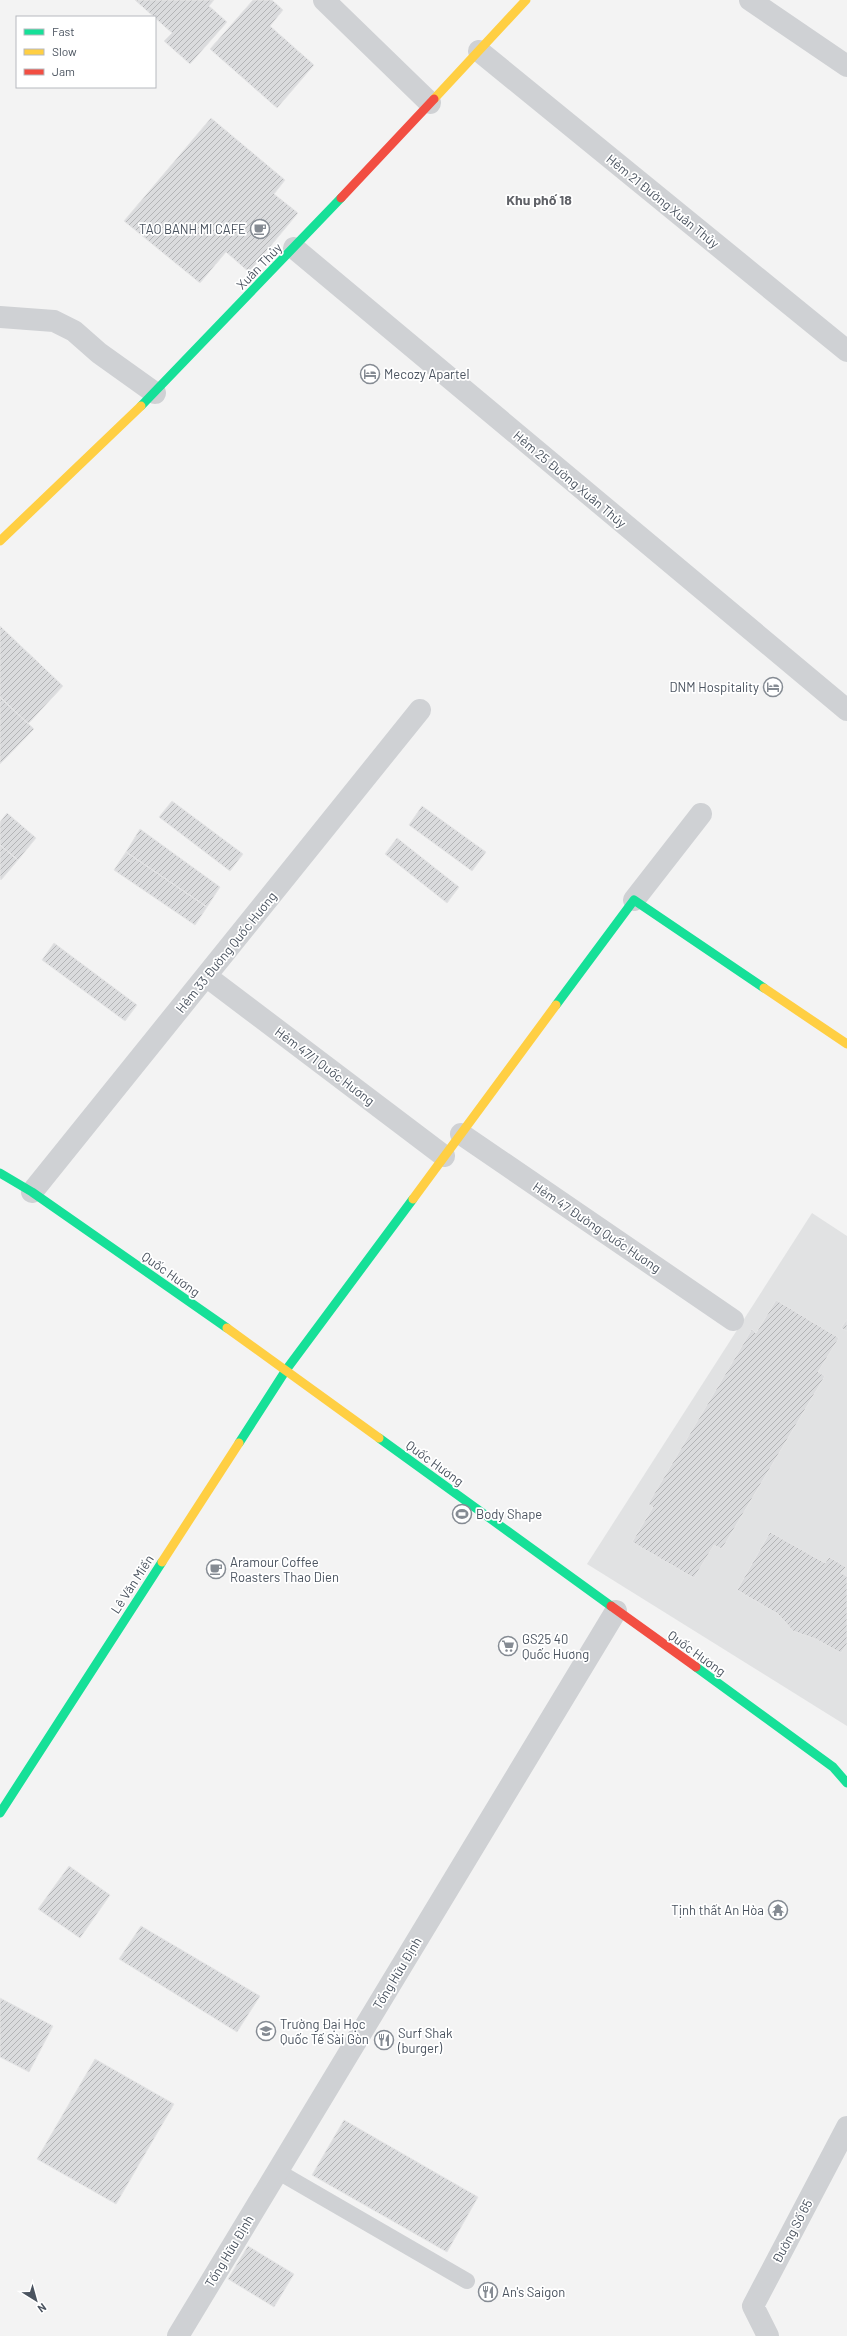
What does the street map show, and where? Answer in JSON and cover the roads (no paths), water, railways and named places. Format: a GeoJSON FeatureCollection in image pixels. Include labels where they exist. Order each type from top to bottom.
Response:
{"type":"FeatureCollection","features":[{"type":"Feature","properties":{"kind":"street"},"geometry":{"type":"LineString","coordinates":[[324,0],[430,102]]}},
{"type":"Feature","properties":{"kind":"street","name":"Xuân Thủy"},"geometry":{"type":"LineString","coordinates":[[0,541],[55,491],[155,393],[294,248],[526,0]]}},
{"type":"Feature","properties":{"kind":"street"},"geometry":{"type":"LineString","coordinates":[[750,0],[847,66]]}},
{"type":"Feature","properties":{"kind":"street","name":"Hẻm 21 Đường Xuân Thủy"},"geometry":{"type":"LineString","coordinates":[[479,51],[847,351]]}},
{"type":"Feature","properties":{"kind":"street","name":"Hẻm 25 Đường Xuân Thủy"},"geometry":{"type":"LineString","coordinates":[[294,248],[847,710]]}},
{"type":"Feature","properties":{"kind":"street"},"geometry":{"type":"LineString","coordinates":[[0,317],[54,321],[74,331],[99,353],[155,393]]}},
{"type":"Feature","properties":{"kind":"street","name":"Hẻm 33 Đường Quốc Hương"},"geometry":{"type":"LineString","coordinates":[[32,1192],[420,710]]}},
{"type":"Feature","properties":{"kind":"street"},"geometry":{"type":"LineString","coordinates":[[286,1370],[634,900],[701,814]]}},
{"type":"Feature","properties":{"kind":"street"},"geometry":{"type":"LineString","coordinates":[[634,900],[847,1044]]}},
{"type":"Feature","properties":{"kind":"street","name":"Hẻm 47/1 Quốc Hương"},"geometry":{"type":"LineString","coordinates":[[206,976],[444,1156]]}},
{"type":"Feature","properties":{"kind":"street","name":"Hẻm 47 Đường Quốc Hương"},"geometry":{"type":"LineString","coordinates":[[461,1134],[733,1320]]}},
{"type":"Feature","properties":{"kind":"street","name":"Quốc Hương"},"geometry":{"type":"LineString","coordinates":[[0,1173],[32,1192],[286,1370],[616,1611],[833,1767],[847,1783]]}},
{"type":"Feature","properties":{"kind":"street","name":"Lê Văn Miến"},"geometry":{"type":"LineString","coordinates":[[0,1812],[286,1370]]}},
{"type":"Feature","properties":{"kind":"street","name":"Tống Hữu Định"},"geometry":{"type":"LineString","coordinates":[[178,2336],[616,1611]]}},
{"type":"Feature","properties":{"kind":"street","name":"Đường Số 65"},"geometry":{"type":"LineString","coordinates":[[768,2336],[753,2306],[847,2127]]}},
{"type":"Feature","properties":{"kind":"lane"},"geometry":{"type":"LineString","coordinates":[[277,2171],[467,2281]]}},
{"type":"Feature","properties":{"kind":"place","name":"TAO BANH MI CAFE"},"geometry":{"type":"Point","coordinates":[260,229]}},
{"type":"Feature","properties":{"kind":"place","name":"Mecozy Apartel"},"geometry":{"type":"Point","coordinates":[370,374]}},
{"type":"Feature","properties":{"kind":"place","name":"DNM Hospitality"},"geometry":{"type":"Point","coordinates":[773,687]}},
{"type":"Feature","properties":{"kind":"place","name":"Body Shape"},"geometry":{"type":"Point","coordinates":[462,1514]}},
{"type":"Feature","properties":{"kind":"place","name":"Aramour Coffee Roasters Thao Dien"},"geometry":{"type":"Point","coordinates":[216,1569]}},
{"type":"Feature","properties":{"kind":"place","name":"GS25 40 Quốc Hương"},"geometry":{"type":"Point","coordinates":[508,1646]}},
{"type":"Feature","properties":{"kind":"place","name":"Tịnh thất An Hòa"},"geometry":{"type":"Point","coordinates":[778,1910]}},
{"type":"Feature","properties":{"kind":"place","name":"Trường Đại Học Quốc Tế Sài Gòn"},"geometry":{"type":"Point","coordinates":[266,2031]}},
{"type":"Feature","properties":{"kind":"place","name":"Surf Shak (burger)"},"geometry":{"type":"Point","coordinates":[384,2040]}},
{"type":"Feature","properties":{"kind":"place","name":"An's Saigon"},"geometry":{"type":"Point","coordinates":[488,2292]}},
{"type":"Feature","properties":{"kind":"district","name":"Khu phố 18"},"geometry":{"type":"Point","coordinates":[539,200]}}]}
